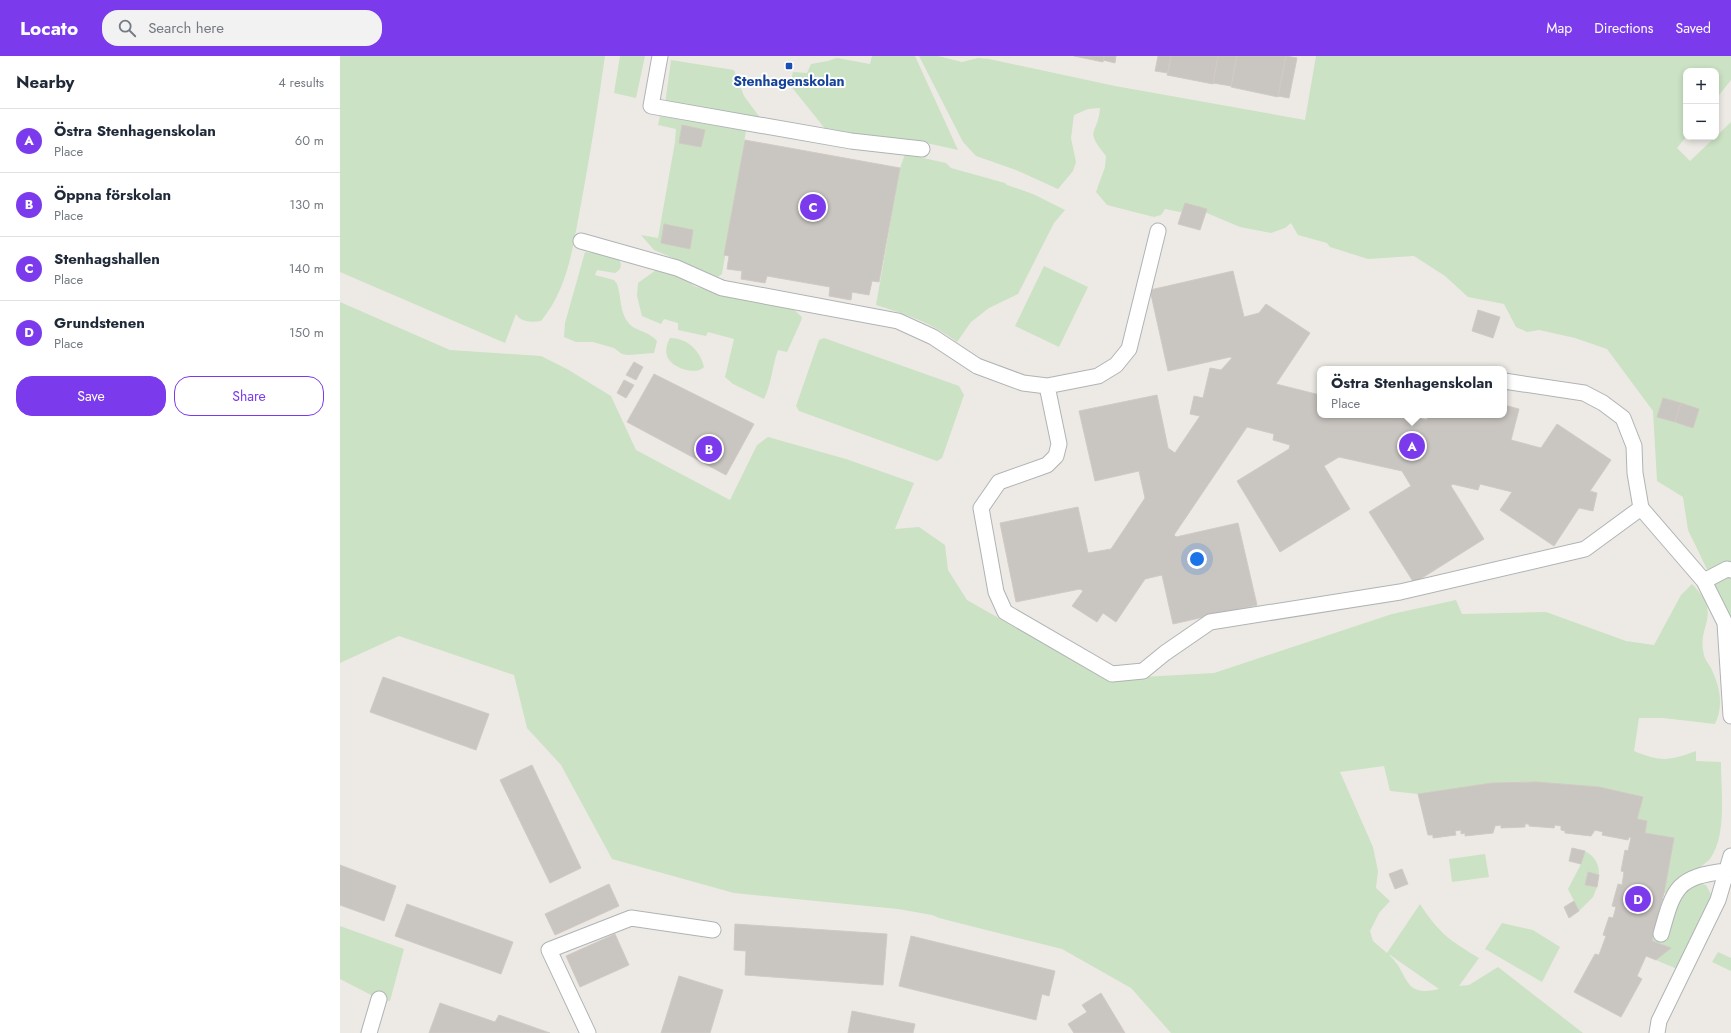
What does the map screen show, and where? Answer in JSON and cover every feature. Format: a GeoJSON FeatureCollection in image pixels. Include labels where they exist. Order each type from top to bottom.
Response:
{"type":"FeatureCollection","features":[{"type":"Feature","properties":{"kind":"lane"},"geometry":{"type":"LineString","coordinates":[[660,56],[651,106],[851,141],[922,149]]}},
{"type":"Feature","properties":{"kind":"lane"},"geometry":{"type":"LineString","coordinates":[[581,241],[677,268],[722,288],[898,321],[933,337],[977,366],[1023,383],[1047,386],[1098,376],[1116,365],[1129,349],[1158,232]]}},
{"type":"Feature","properties":{"kind":"lane"},"geometry":{"type":"LineString","coordinates":[[1507,381],[1584,393],[1603,403],[1623,418],[1634,446],[1635,473],[1641,508],[1704,581],[1725,623],[1731,716]]}},
{"type":"Feature","properties":{"kind":"lane"},"geometry":{"type":"LineString","coordinates":[[1047,386],[1059,444],[1056,456],[1047,465],[1000,482],[982,508],[996,592],[1005,612],[1112,674],[1143,672],[1165,653],[1210,622],[1400,592],[1585,549],[1641,508]]}},
{"type":"Feature","properties":{"kind":"lane"},"geometry":{"type":"LineString","coordinates":[[1704,581],[1727,569],[1731,570]]}},
{"type":"Feature","properties":{"kind":"lane"},"geometry":{"type":"LineString","coordinates":[[1657,1033],[1659,1021],[1718,900],[1731,856]]}},
{"type":"Feature","properties":{"kind":"lane"},"geometry":{"type":"LineString","coordinates":[[1661,934],[1674,895],[1685,882],[1701,874],[1726,871]]}},
{"type":"Feature","properties":{"kind":"lane"},"geometry":{"type":"LineString","coordinates":[[588,1033],[550,950],[631,918],[713,930]]}},
{"type":"Feature","properties":{"kind":"lane"},"geometry":{"type":"LineString","coordinates":[[369,1033],[379,999]]}},
{"type":"Feature","properties":{"kind":"green space"},"geometry":{"type":"Polygon","coordinates":[[[340,56],[605,56],[591,149],[572,250],[564,280],[558,294],[541,321],[530,322],[521,319],[516,314],[505,343],[340,272],[340,56]]]}},
{"type":"Feature","properties":{"kind":"green space"},"geometry":{"type":"Polygon","coordinates":[[[620,56],[645,56],[636,98],[614,93],[620,56]]]}},
{"type":"Feature","properties":{"kind":"green space"},"geometry":{"type":"Polygon","coordinates":[[[872,56],[915,56],[958,150],[908,139],[862,136],[826,130],[790,85],[793,72],[807,73],[811,64],[837,58],[870,64],[872,56]]]}},
{"type":"Feature","properties":{"kind":"green space"},"geometry":{"type":"Polygon","coordinates":[[[919,56],[938,56],[962,62],[978,58],[989,59],[1115,86],[1305,120],[1316,56],[1731,56],[1731,80],[1719,95],[1719,68],[1683,68],[1684,140],[1677,148],[1690,161],[1712,140],[1719,140],[1719,133],[1731,122],[1731,619],[1688,530],[1683,497],[1657,481],[1653,411],[1607,349],[1575,338],[1539,330],[1527,332],[1516,327],[1504,304],[1468,297],[1445,276],[1414,256],[1368,259],[1330,247],[1327,243],[1298,235],[1291,223],[1285,228],[1271,233],[1240,227],[1195,208],[1180,212],[1165,209],[1161,215],[1154,217],[1107,205],[1096,192],[1105,167],[1106,156],[1093,136],[1099,117],[1100,108],[1088,109],[1074,115],[1071,138],[1076,162],[1073,171],[1058,189],[1016,170],[976,156],[963,142],[919,56]]]}},
{"type":"Feature","properties":{"kind":"green space"},"geometry":{"type":"Polygon","coordinates":[[[671,60],[734,70],[744,96],[761,119],[665,104],[671,60]]]}},
{"type":"Feature","properties":{"kind":"green space"},"geometry":{"type":"Polygon","coordinates":[[[660,116],[746,131],[722,274],[718,277],[654,250],[641,235],[658,238],[675,142],[676,129],[658,125],[660,116]]]}},
{"type":"Feature","properties":{"kind":"green space"},"geometry":{"type":"Polygon","coordinates":[[[905,154],[946,163],[951,168],[1005,183],[1033,194],[1065,210],[1054,223],[1018,294],[989,308],[971,322],[957,342],[948,335],[928,324],[876,305],[900,168],[905,154]]]}},
{"type":"Feature","properties":{"kind":"green space"},"geometry":{"type":"Polygon","coordinates":[[[585,252],[617,256],[621,266],[618,271],[615,273],[597,270],[595,275],[614,280],[619,289],[625,318],[633,327],[652,336],[657,341],[654,353],[622,354],[614,348],[593,342],[576,342],[564,337],[565,323],[585,252]]]}},
{"type":"Feature","properties":{"kind":"green space"},"geometry":{"type":"Polygon","coordinates":[[[1044,266],[1088,287],[1059,347],[1015,326],[1044,266]]]}},
{"type":"Feature","properties":{"kind":"green space"},"geometry":{"type":"Polygon","coordinates":[[[656,270],[684,278],[694,286],[726,296],[792,308],[802,317],[787,352],[778,350],[769,387],[764,399],[733,384],[725,377],[734,339],[708,332],[706,336],[678,330],[678,323],[664,319],[661,324],[642,316],[637,296],[638,283],[656,270]]]}},
{"type":"Feature","properties":{"kind":"green space"},"geometry":{"type":"Polygon","coordinates":[[[340,302],[450,350],[541,356],[567,369],[611,396],[636,450],[730,500],[757,445],[768,437],[846,459],[914,483],[895,529],[919,527],[945,545],[948,570],[967,600],[1106,679],[1214,673],[1392,614],[1456,600],[1462,614],[1546,612],[1626,641],[1654,645],[1681,595],[1692,584],[1701,595],[1708,613],[1702,644],[1706,660],[1711,668],[1719,689],[1720,703],[1718,717],[1715,724],[1663,718],[1639,718],[1634,751],[1651,757],[1665,759],[1679,757],[1696,751],[1696,761],[1721,762],[1722,813],[1719,838],[1710,859],[1696,871],[1697,883],[1706,885],[1713,898],[1677,969],[1656,960],[1671,948],[1652,941],[1654,935],[1666,938],[1681,898],[1664,893],[1674,838],[1645,833],[1647,822],[1637,819],[1642,797],[1599,787],[1536,782],[1492,783],[1418,794],[1390,791],[1384,766],[1340,772],[1373,847],[1378,871],[1376,888],[1390,901],[1379,913],[1370,931],[1373,941],[1387,953],[1420,904],[1445,935],[1479,958],[1459,986],[1469,985],[1498,967],[1583,1033],[1171,1033],[1131,988],[1062,949],[932,915],[898,909],[734,893],[612,859],[561,765],[527,728],[514,675],[399,636],[340,663],[340,302]],[[1390,955],[1412,987],[1418,990],[1427,991],[1439,989],[1390,955]]]}},
{"type":"Feature","properties":{"kind":"green space"},"geometry":{"type":"Polygon","coordinates":[[[670,338],[682,340],[692,346],[699,355],[704,367],[700,370],[690,371],[673,364],[666,354],[670,338]]]}},
{"type":"Feature","properties":{"kind":"green space"},"geometry":{"type":"Polygon","coordinates":[[[824,338],[959,386],[964,395],[942,458],[937,461],[799,411],[796,406],[819,340],[824,338]]]}},
{"type":"Feature","properties":{"kind":"green space"},"geometry":{"type":"Polygon","coordinates":[[[1585,851],[1596,861],[1599,875],[1588,873],[1585,885],[1597,887],[1593,897],[1579,911],[1568,889],[1581,864],[1585,851]]]}},
{"type":"Feature","properties":{"kind":"green space"},"geometry":{"type":"Polygon","coordinates":[[[1485,854],[1489,877],[1452,882],[1449,859],[1485,854]]]}},
{"type":"Feature","properties":{"kind":"green space"},"geometry":{"type":"Polygon","coordinates":[[[1502,923],[1533,930],[1560,947],[1542,982],[1485,949],[1502,923]]]}},
{"type":"Feature","properties":{"kind":"green space"},"geometry":{"type":"Polygon","coordinates":[[[340,926],[404,949],[390,1001],[379,999],[340,979],[340,926]]]}},
{"type":"Feature","properties":{"kind":"green space"},"geometry":{"type":"Polygon","coordinates":[[[1718,952],[1731,958],[1731,971],[1712,962],[1718,952]]]}},
{"type":"Feature","properties":{"kind":"building"},"geometry":{"type":"Polygon","coordinates":[[[1074,56],[1104,56],[1103,62],[1074,56]]]}},
{"type":"Feature","properties":{"kind":"building"},"geometry":{"type":"Polygon","coordinates":[[[1104,56],[1116,56],[1115,63],[1103,60],[1104,56]]]}},
{"type":"Feature","properties":{"kind":"building"},"geometry":{"type":"Polygon","coordinates":[[[1158,56],[1171,56],[1168,73],[1155,71],[1158,56]]]}},
{"type":"Feature","properties":{"kind":"building"},"geometry":{"type":"Polygon","coordinates":[[[1171,56],[1218,56],[1213,84],[1167,75],[1171,56]]]}},
{"type":"Feature","properties":{"kind":"building"},"geometry":{"type":"Polygon","coordinates":[[[1218,56],[1237,56],[1231,86],[1213,83],[1218,56]]]}},
{"type":"Feature","properties":{"kind":"building"},"geometry":{"type":"Polygon","coordinates":[[[1237,56],[1286,56],[1278,97],[1231,87],[1237,56]]]}},
{"type":"Feature","properties":{"kind":"building"},"geometry":{"type":"Polygon","coordinates":[[[1286,56],[1297,58],[1289,98],[1278,96],[1286,56]]]}},
{"type":"Feature","properties":{"kind":"building"},"geometry":{"type":"Polygon","coordinates":[[[682,125],[705,130],[701,147],[679,143],[682,125]]]}},
{"type":"Feature","properties":{"kind":"building"},"geometry":{"type":"Polygon","coordinates":[[[745,140],[900,168],[879,282],[872,281],[869,295],[852,292],[851,300],[829,296],[830,287],[767,276],[765,283],[741,279],[742,271],[727,269],[729,256],[724,255],[745,140]]]}},
{"type":"Feature","properties":{"kind":"building"},"geometry":{"type":"Polygon","coordinates":[[[1185,203],[1207,209],[1200,230],[1178,224],[1185,203]]]}},
{"type":"Feature","properties":{"kind":"building"},"geometry":{"type":"Polygon","coordinates":[[[664,224],[693,230],[690,249],[661,243],[664,224]]]}},
{"type":"Feature","properties":{"kind":"building"},"geometry":{"type":"Polygon","coordinates":[[[1233,271],[1244,317],[1259,313],[1266,304],[1310,333],[1276,384],[1317,394],[1317,418],[1418,418],[1427,420],[1427,418],[1507,418],[1507,406],[1519,409],[1511,440],[1541,448],[1557,424],[1611,460],[1590,491],[1597,493],[1593,511],[1579,508],[1554,546],[1500,510],[1512,492],[1480,484],[1478,490],[1452,484],[1451,486],[1484,539],[1414,583],[1369,512],[1411,486],[1402,471],[1339,457],[1324,466],[1350,509],[1280,552],[1237,481],[1289,449],[1290,445],[1273,440],[1274,434],[1247,427],[1174,535],[1176,537],[1238,523],[1257,605],[1173,624],[1162,575],[1145,579],[1116,622],[1103,613],[1097,622],[1072,606],[1083,591],[1080,589],[1016,602],[1000,523],[1078,507],[1088,553],[1111,549],[1145,498],[1139,471],[1095,481],[1079,411],[1157,395],[1168,448],[1175,453],[1200,416],[1190,414],[1194,396],[1203,398],[1210,368],[1221,370],[1232,358],[1230,357],[1168,371],[1150,290],[1233,271]]]}},
{"type":"Feature","properties":{"kind":"building"},"geometry":{"type":"Polygon","coordinates":[[[1478,310],[1500,317],[1493,338],[1472,331],[1478,310]]]}},
{"type":"Feature","properties":{"kind":"building"},"geometry":{"type":"Polygon","coordinates":[[[634,362],[643,367],[636,380],[626,375],[634,362]]]}},
{"type":"Feature","properties":{"kind":"building"},"geometry":{"type":"Polygon","coordinates":[[[654,374],[754,424],[726,475],[627,422],[654,374]]]}},
{"type":"Feature","properties":{"kind":"building"},"geometry":{"type":"Polygon","coordinates":[[[624,380],[634,385],[626,398],[617,393],[624,380]]]}},
{"type":"Feature","properties":{"kind":"building"},"geometry":{"type":"Polygon","coordinates":[[[1663,398],[1681,403],[1675,422],[1657,417],[1663,398]]]}},
{"type":"Feature","properties":{"kind":"building"},"geometry":{"type":"Polygon","coordinates":[[[1681,403],[1699,409],[1693,428],[1675,422],[1681,403]]]}},
{"type":"Feature","properties":{"kind":"building"},"geometry":{"type":"Polygon","coordinates":[[[383,677],[489,714],[476,750],[370,712],[383,677]]]}},
{"type":"Feature","properties":{"kind":"building"},"geometry":{"type":"Polygon","coordinates":[[[532,765],[581,868],[550,883],[500,780],[532,765]]]}},
{"type":"Feature","properties":{"kind":"building"},"geometry":{"type":"Polygon","coordinates":[[[1536,782],[1599,787],[1643,797],[1637,819],[1647,821],[1645,833],[1674,838],[1664,893],[1652,941],[1671,948],[1656,960],[1646,956],[1637,976],[1642,979],[1621,1017],[1574,992],[1595,954],[1599,955],[1606,936],[1603,935],[1609,917],[1613,918],[1616,907],[1612,906],[1618,884],[1622,885],[1624,872],[1621,871],[1625,850],[1628,851],[1631,838],[1629,837],[1628,840],[1602,835],[1603,832],[1595,830],[1591,836],[1565,833],[1565,831],[1561,830],[1561,826],[1555,825],[1554,828],[1529,826],[1529,824],[1525,824],[1525,827],[1501,828],[1501,825],[1495,826],[1493,833],[1465,836],[1465,833],[1461,834],[1461,830],[1455,831],[1456,835],[1433,838],[1433,835],[1428,835],[1418,794],[1492,783],[1536,782]]]}},
{"type":"Feature","properties":{"kind":"building"},"geometry":{"type":"Polygon","coordinates":[[[1572,848],[1585,851],[1581,864],[1569,861],[1572,848]]]}},
{"type":"Feature","properties":{"kind":"building"},"geometry":{"type":"Polygon","coordinates":[[[340,865],[396,886],[384,921],[340,905],[340,865]]]}},
{"type":"Feature","properties":{"kind":"building"},"geometry":{"type":"Polygon","coordinates":[[[1402,869],[1408,884],[1395,889],[1389,874],[1402,869]]]}},
{"type":"Feature","properties":{"kind":"building"},"geometry":{"type":"Polygon","coordinates":[[[1588,872],[1599,875],[1597,887],[1585,885],[1588,872]]]}},
{"type":"Feature","properties":{"kind":"building"},"geometry":{"type":"Polygon","coordinates":[[[609,884],[619,906],[555,935],[545,914],[609,884]]]}},
{"type":"Feature","properties":{"kind":"building"},"geometry":{"type":"Polygon","coordinates":[[[1574,901],[1579,911],[1569,918],[1564,907],[1574,901]]]}},
{"type":"Feature","properties":{"kind":"building"},"geometry":{"type":"Polygon","coordinates":[[[407,904],[513,942],[501,974],[395,936],[407,904]]]}},
{"type":"Feature","properties":{"kind":"building"},"geometry":{"type":"Polygon","coordinates":[[[735,924],[887,934],[883,985],[745,975],[746,951],[734,950],[735,924]]]}},
{"type":"Feature","properties":{"kind":"building"},"geometry":{"type":"Polygon","coordinates":[[[615,934],[629,965],[580,987],[566,956],[615,934]]]}},
{"type":"Feature","properties":{"kind":"building"},"geometry":{"type":"Polygon","coordinates":[[[911,936],[1055,971],[1049,996],[1042,994],[1036,1020],[899,986],[911,936]]]}},
{"type":"Feature","properties":{"kind":"building"},"geometry":{"type":"Polygon","coordinates":[[[679,976],[723,990],[710,1033],[661,1033],[679,976]]]}},
{"type":"Feature","properties":{"kind":"building"},"geometry":{"type":"Polygon","coordinates":[[[1101,993],[1125,1033],[1074,1033],[1068,1024],[1087,1012],[1082,1005],[1101,993]]]}},
{"type":"Feature","properties":{"kind":"building"},"geometry":{"type":"Polygon","coordinates":[[[440,1003],[495,1022],[499,1015],[550,1033],[429,1033],[440,1003]]]}},
{"type":"Feature","properties":{"kind":"building"},"geometry":{"type":"Polygon","coordinates":[[[852,1011],[915,1024],[913,1033],[848,1033],[852,1011]]]}},
{"type":"Feature","properties":{"kind":"place","name":"Stenhagenskolan"},"geometry":{"type":"Point","coordinates":[789,66]}},
{"type":"Feature","properties":{"kind":"place","name":"Stenhagshallen"},"geometry":{"type":"Point","coordinates":[813,207]}},
{"type":"Feature","properties":{"kind":"place","name":"Östra Stenhagenskolan"},"geometry":{"type":"Point","coordinates":[1412,446]}},
{"type":"Feature","properties":{"kind":"place","name":"Öppna förskolan"},"geometry":{"type":"Point","coordinates":[709,449]}},
{"type":"Feature","properties":{"kind":"place","name":"Grundstenen"},"geometry":{"type":"Point","coordinates":[1638,899]}}]}
